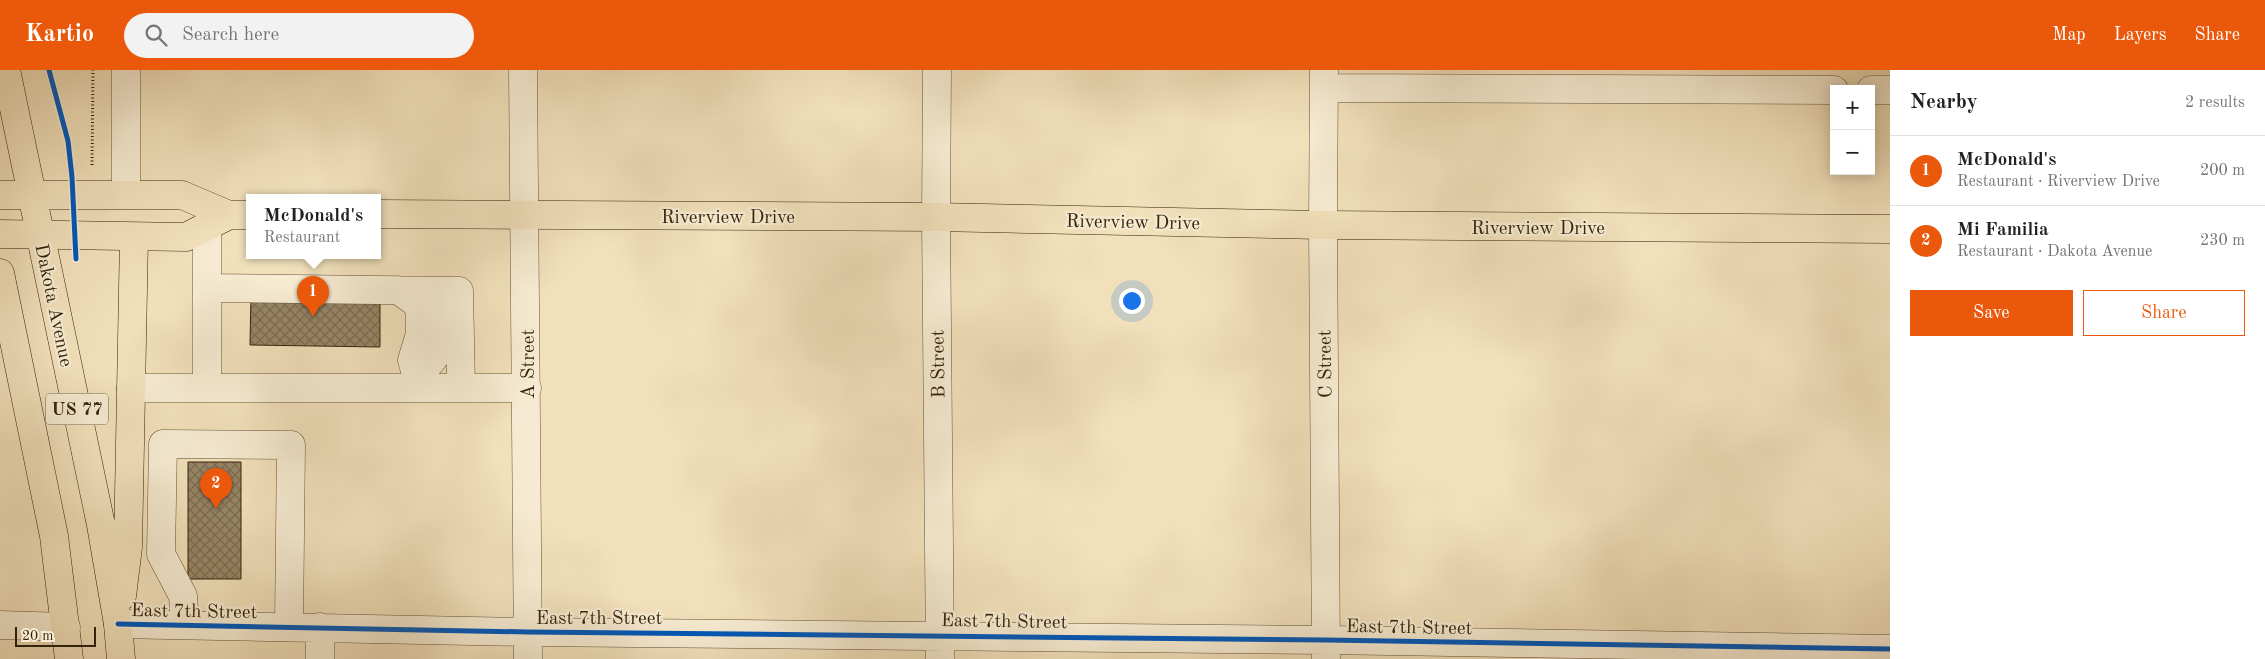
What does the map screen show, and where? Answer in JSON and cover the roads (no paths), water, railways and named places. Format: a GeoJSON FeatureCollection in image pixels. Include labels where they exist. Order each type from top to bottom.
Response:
{"type":"FeatureCollection","features":[{"type":"Feature","properties":{"kind":"main road","name":"Dakota Avenue"},"geometry":{"type":"LineString","coordinates":[[6,70],[101,525],[118,624],[121,659]]}},
{"type":"Feature","properties":{"kind":"main road"},"geometry":{"type":"LineString","coordinates":[[0,194],[182,195],[228,218]]}},
{"type":"Feature","properties":{"kind":"main road","name":"Riverview Drive"},"geometry":{"type":"LineString","coordinates":[[381,214],[936,217],[1323,226],[1890,228]]}},
{"type":"Feature","properties":{"kind":"main road"},"geometry":{"type":"LineString","coordinates":[[0,234],[186,237],[228,218]]}},
{"type":"Feature","properties":{"kind":"main road"},"geometry":{"type":"LineString","coordinates":[[118,624],[128,547],[134,237]]}},
{"type":"Feature","properties":{"kind":"main road","name":"US 77"},"geometry":{"type":"LineString","coordinates":[[0,273],[54,536],[69,659]]}},
{"type":"Feature","properties":{"kind":"street"},"geometry":{"type":"LineString","coordinates":[[126,70],[126,194]]}},
{"type":"Feature","properties":{"kind":"street","name":"A Street"},"geometry":{"type":"LineString","coordinates":[[523,70],[528,659]]}},
{"type":"Feature","properties":{"kind":"street","name":"B Street"},"geometry":{"type":"LineString","coordinates":[[937,70],[936,217],[940,647]]}},
{"type":"Feature","properties":{"kind":"street"},"geometry":{"type":"LineString","coordinates":[[1324,79],[1830,90]]}},
{"type":"Feature","properties":{"kind":"street","name":"C Street"},"geometry":{"type":"LineString","coordinates":[[1324,79],[1323,226],[1326,649]]}},
{"type":"Feature","properties":{"kind":"street"},"geometry":{"type":"LineString","coordinates":[[1875,90],[1890,90]]}},
{"type":"Feature","properties":{"kind":"street"},"geometry":{"type":"LineString","coordinates":[[208,387],[208,288],[228,218]]}},
{"type":"Feature","properties":{"kind":"street"},"geometry":{"type":"LineString","coordinates":[[208,288],[459,290],[461,388]]}},
{"type":"Feature","properties":{"kind":"street"},"geometry":{"type":"LineString","coordinates":[[410,290],[447,309],[448,320],[437,354],[415,380]]}},
{"type":"Feature","properties":{"kind":"street"},"geometry":{"type":"LineString","coordinates":[[131,388],[415,380],[461,388],[527,388]]}},
{"type":"Feature","properties":{"kind":"street"},"geometry":{"type":"LineString","coordinates":[[185,625],[183,596],[161,554],[163,444],[291,445],[289,626]]}},
{"type":"Feature","properties":{"kind":"street"},"geometry":{"type":"LineString","coordinates":[[130,453],[162,454]]}},
{"type":"Feature","properties":{"kind":"street"},"geometry":{"type":"LineString","coordinates":[[128,547],[161,547]]}},
{"type":"Feature","properties":{"kind":"street","name":"East 7th Street"},"geometry":{"type":"LineString","coordinates":[[118,624],[528,632],[940,647],[1890,649]]}},
{"type":"Feature","properties":{"kind":"street"},"geometry":{"type":"LineString","coordinates":[[0,625],[66,627]]}},
{"type":"Feature","properties":{"kind":"street"},"geometry":{"type":"LineString","coordinates":[[320,627],[320,659]]}},
{"type":"Feature","properties":{"kind":"place","name":"McDonald's"},"geometry":{"type":"Point","coordinates":[313,317]}},
{"type":"Feature","properties":{"kind":"place","name":"Mi Familia"},"geometry":{"type":"Point","coordinates":[216,509]}}]}
